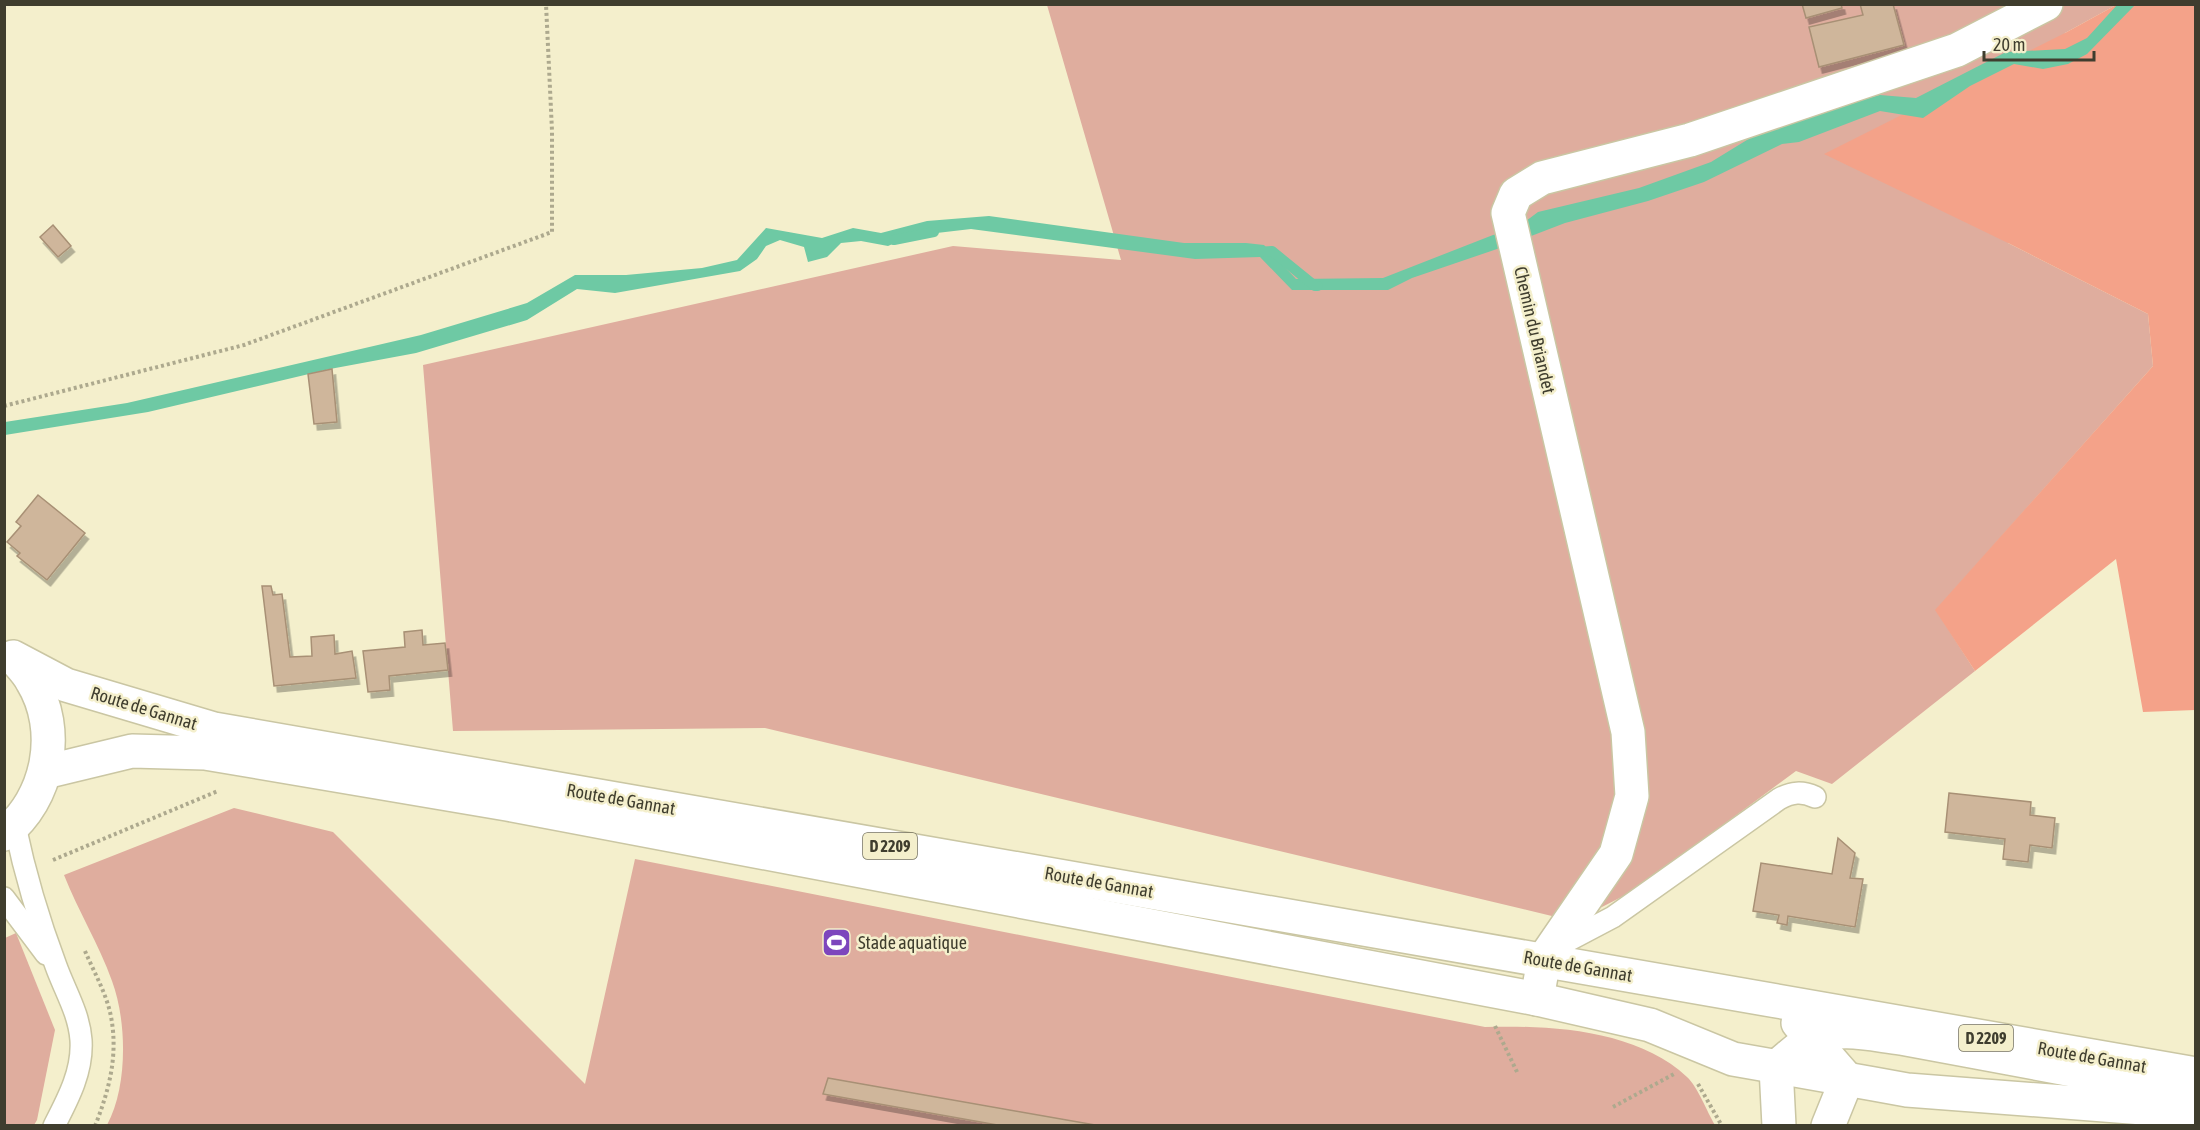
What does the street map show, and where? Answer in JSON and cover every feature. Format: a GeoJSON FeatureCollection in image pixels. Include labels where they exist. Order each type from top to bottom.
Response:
{"type":"FeatureCollection","features":[{"type":"Feature","properties":{"kind":"main road","name":"Chemin du Briandet"},"geometry":{"type":"LineString","coordinates":[[1536,999],[1547,955],[1616,854],[1632,796],[1628,732],[1508,213],[1516,194],[1542,178],[1690,140],[1958,50],[2046,4]]}},
{"type":"Feature","properties":{"kind":"main road","name":"Route de Gannat"},"geometry":{"type":"LineString","coordinates":[[9,653],[66,685],[214,729],[1547,955],[1777,1002],[2196,1074]]}},
{"type":"Feature","properties":{"kind":"main road"},"geometry":{"type":"LineString","coordinates":[[9,653],[33,682],[45,711],[49,741],[45,772],[33,802],[10,830]]}},
{"type":"Feature","properties":{"kind":"main road","name":"Route de Gannat"},"geometry":{"type":"LineString","coordinates":[[45,772],[132,751],[205,753],[507,804],[1536,999],[1650,1025],[1733,1059],[1907,1090],[2143,1108],[2196,1118]]}},
{"type":"Feature","properties":{"kind":"main road"},"geometry":{"type":"LineString","coordinates":[[1777,1002],[1813,1038],[1847,1079],[1828,1125]]}},
{"type":"Feature","properties":{"kind":"main road"},"geometry":{"type":"LineString","coordinates":[[1779,1125],[1776,1066],[1813,1038],[1830,1033],[1856,1033],[1900,1038],[2196,1093]]}},
{"type":"Feature","properties":{"kind":"lane"},"geometry":{"type":"LineString","coordinates":[[1547,955],[1613,917],[1779,799],[1788,794],[1804,792],[1815,797]]}},
{"type":"Feature","properties":{"kind":"lane"},"geometry":{"type":"LineString","coordinates":[[10,830],[56,966],[78,1018],[81,1040],[79,1069],[66,1103],[54,1125]]}},
{"type":"Feature","properties":{"kind":"lane"},"geometry":{"type":"LineString","coordinates":[[4,898],[56,966]]}},
{"type":"Feature","properties":{"kind":"path"},"geometry":{"type":"LineString","coordinates":[[4,406],[244,345],[552,232],[552,131],[546,4]]}},
{"type":"Feature","properties":{"kind":"path"},"geometry":{"type":"LineString","coordinates":[[1491,1017],[1518,1074]]}},
{"type":"Feature","properties":{"kind":"path"},"geometry":{"type":"LineString","coordinates":[[1613,1107],[1678,1072]]}},
{"type":"Feature","properties":{"kind":"shaded area"},"geometry":{"type":"Polygon","coordinates":[[[1047,5],[2116,5],[2065,33],[2008,243],[2148,314],[2153,366],[1936,610],[1975,671],[1832,784],[1796,771],[1637,889],[1600,908],[1556,917],[765,728],[453,731],[423,365],[953,246],[1121,260],[1047,5]]]}},
{"type":"Feature","properties":{"kind":"shaded area"},"geometry":{"type":"Polygon","coordinates":[[[2116,5],[2195,5],[2195,710],[2143,712],[2116,559],[1975,671],[1935,610],[2153,366],[2148,314],[1824,154],[2116,5]]]}},
{"type":"Feature","properties":{"kind":"shaded area"},"geometry":{"type":"Polygon","coordinates":[[[2117,5],[2135,5],[2087,54],[2068,64],[2043,69],[2014,64],[1970,86],[1923,118],[1880,111],[1799,142],[1782,144],[1704,182],[1648,201],[1565,223],[1412,278],[1388,290],[1292,290],[1260,257],[1195,259],[971,229],[911,236],[888,246],[861,241],[841,243],[827,257],[808,262],[804,247],[780,240],[766,246],[757,259],[740,271],[615,293],[577,289],[527,320],[416,353],[330,369],[148,412],[5,435],[5,422],[127,403],[421,335],[527,303],[575,275],[626,275],[702,268],[737,260],[766,228],[822,238],[853,228],[881,233],[927,221],[989,216],[1184,243],[1264,245],[1296,279],[1383,278],[1493,235],[1514,230],[1538,212],[1639,188],[1711,162],[1778,121],[1880,95],[1916,98],[2006,52],[2065,49],[2087,38],[2117,5]]]}},
{"type":"Feature","properties":{"kind":"shaded area","name":"Stade aquatique"},"geometry":{"type":"Polygon","coordinates":[[[234,808],[333,832],[585,1084],[635,859],[1485,1027],[1537,1027],[1619,1040],[1667,1061],[1687,1077],[1699,1093],[1715,1125],[107,1125],[114,1110],[122,1073],[121,1015],[107,967],[64,875],[234,808]]]}},
{"type":"Feature","properties":{"kind":"shaded area"},"geometry":{"type":"Polygon","coordinates":[[[16,933],[55,1030],[37,1120],[34,1125],[5,1125],[5,938],[16,933]]]}},
{"type":"Feature","properties":{"kind":"building"},"geometry":{"type":"Polygon","coordinates":[[[1802,4],[1841,4],[1842,8],[1806,18],[1802,4]]]}},
{"type":"Feature","properties":{"kind":"building"},"geometry":{"type":"Polygon","coordinates":[[[1860,4],[1893,4],[1904,45],[1819,67],[1809,27],[1863,15],[1860,4]]]}},
{"type":"Feature","properties":{"kind":"building"},"geometry":{"type":"Polygon","coordinates":[[[53,225],[71,246],[58,257],[40,237],[53,225]]]}},
{"type":"Feature","properties":{"kind":"building"},"geometry":{"type":"Polygon","coordinates":[[[332,369],[337,422],[314,424],[308,374],[332,369]]]}},
{"type":"Feature","properties":{"kind":"building"},"geometry":{"type":"Polygon","coordinates":[[[38,495],[85,533],[47,580],[17,556],[20,553],[7,542],[21,526],[16,522],[38,495]]]}},
{"type":"Feature","properties":{"kind":"building"},"geometry":{"type":"Polygon","coordinates":[[[262,586],[271,586],[273,595],[282,594],[290,657],[312,656],[311,637],[334,635],[335,654],[352,651],[356,678],[274,686],[262,586]]]}},
{"type":"Feature","properties":{"kind":"building"},"geometry":{"type":"Polygon","coordinates":[[[422,630],[423,645],[445,643],[448,670],[389,676],[390,690],[368,692],[363,651],[405,647],[404,632],[422,630]]]}},
{"type":"Feature","properties":{"kind":"building"},"geometry":{"type":"Polygon","coordinates":[[[1949,793],[2031,802],[2030,815],[2055,818],[2052,848],[2030,845],[2028,862],[2003,859],[2005,839],[1945,832],[1949,793]]]}},
{"type":"Feature","properties":{"kind":"building"},"geometry":{"type":"Polygon","coordinates":[[[1838,838],[1855,853],[1850,878],[1863,879],[1855,927],[1788,916],[1787,925],[1777,923],[1779,915],[1753,911],[1761,863],[1832,874],[1838,838]]]}},
{"type":"Feature","properties":{"kind":"building"},"geometry":{"type":"Polygon","coordinates":[[[828,1078],[1101,1126],[1003,1126],[823,1094],[828,1078]]]}},
{"type":"Feature","properties":{"kind":"waterway"},"geometry":{"type":"LineString","coordinates":[[894,240],[934,232]]}},
{"type":"Feature","properties":{"kind":"waterway"},"geometry":{"type":"LineString","coordinates":[[1256,252],[1272,251],[1315,286],[1318,286]]}},
{"type":"Feature","properties":{"kind":"place","name":"Stade aquatique"},"geometry":{"type":"Point","coordinates":[837,942]}}]}
